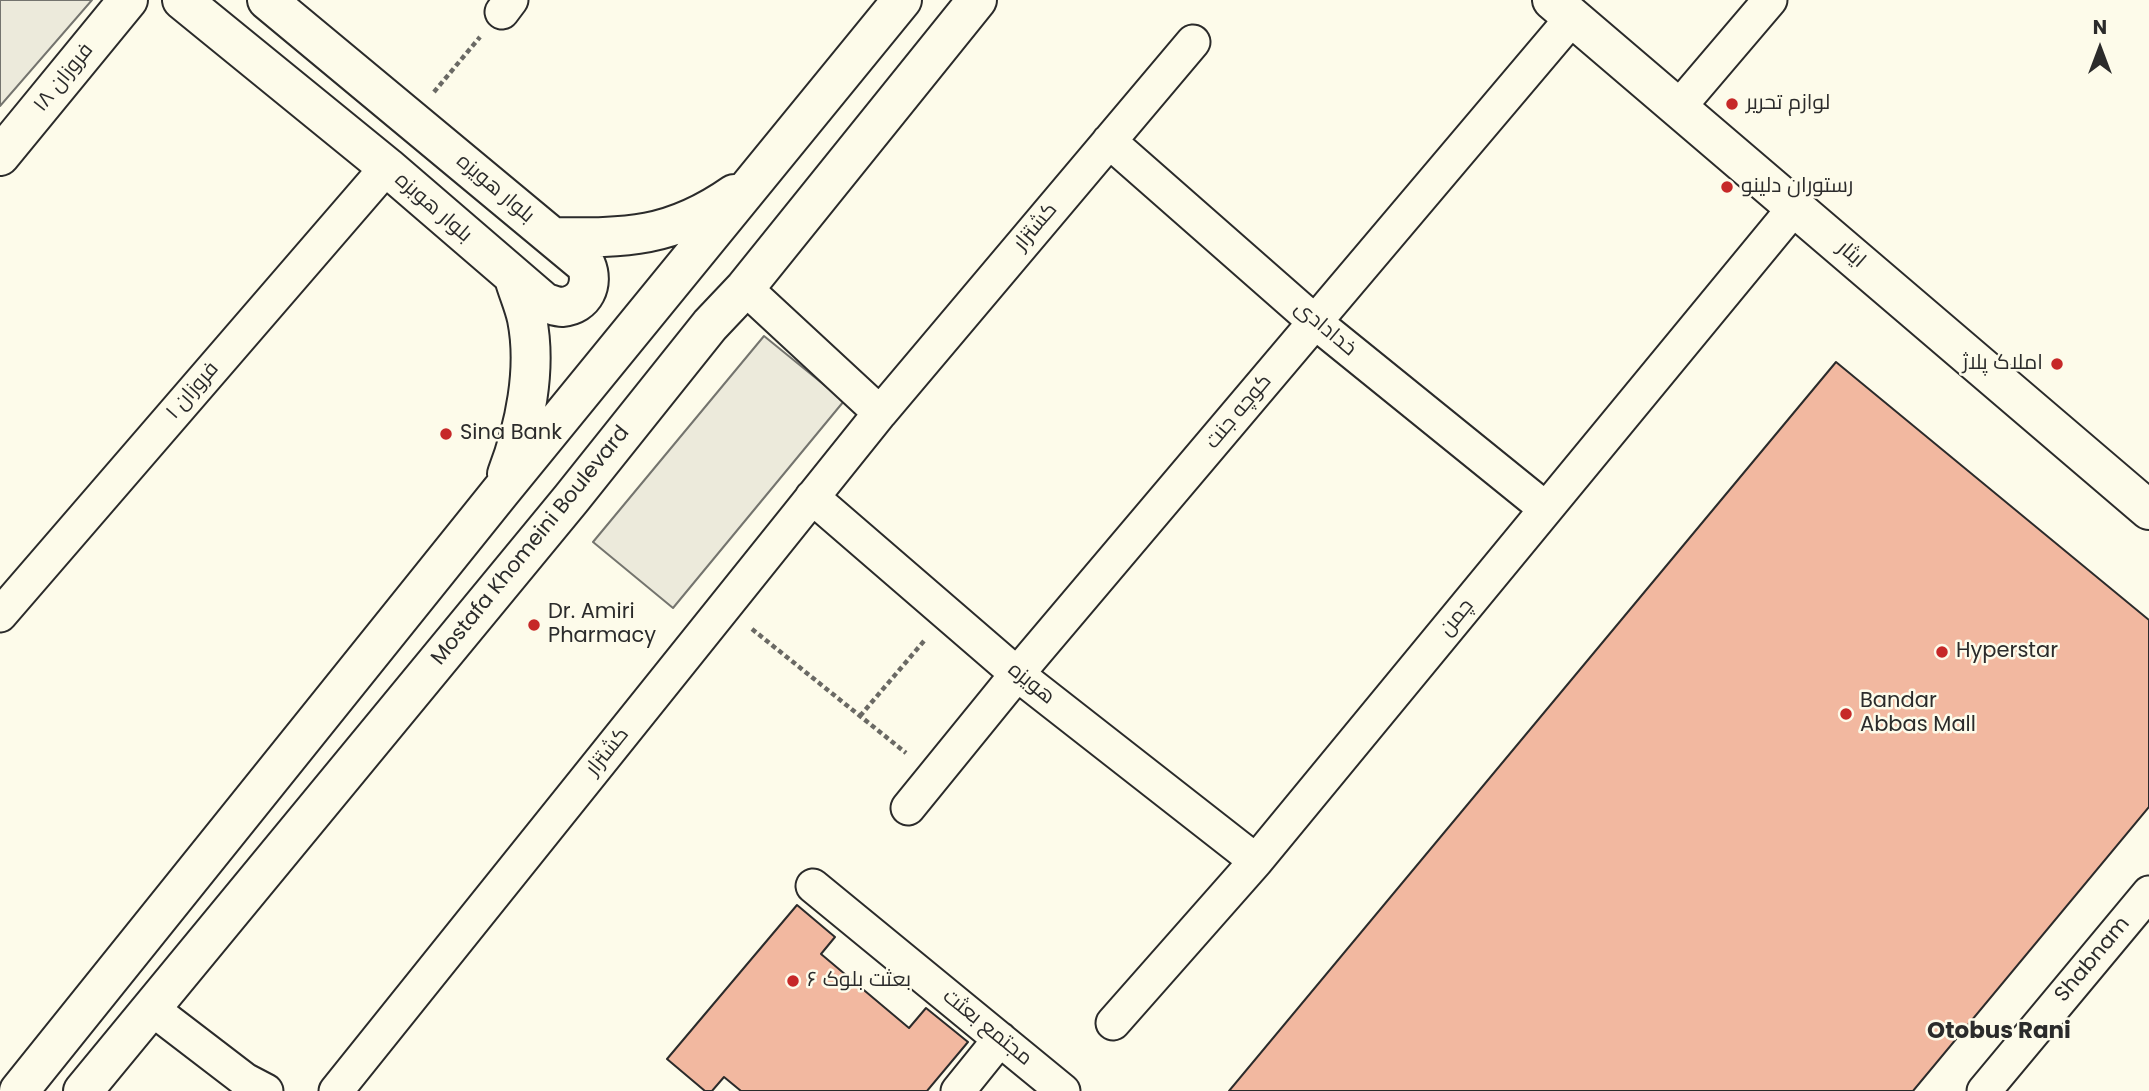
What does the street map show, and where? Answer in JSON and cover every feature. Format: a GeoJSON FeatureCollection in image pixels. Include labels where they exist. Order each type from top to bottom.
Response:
{"type":"FeatureCollection","features":[{"type":"Feature","properties":{"kind":"main road","name":"فروزان ۱۸"},"geometry":{"type":"LineString","coordinates":[[0,156],[128,0]]}},
{"type":"Feature","properties":{"kind":"main road","name":"بلوار هوبزه"},"geometry":{"type":"LineString","coordinates":[[182,0],[387,167],[514,278],[545,303],[560,307],[573,303],[586,292],[591,277],[586,265],[553,237]]}},
{"type":"Feature","properties":{"kind":"main road","name":"بلوار هویزه"},"geometry":{"type":"LineString","coordinates":[[267,0],[553,237],[616,238],[667,229],[708,212],[759,177]]}},
{"type":"Feature","properties":{"kind":"main road"},"geometry":{"type":"LineString","coordinates":[[19,1091],[501,491],[902,0]]}},
{"type":"Feature","properties":{"kind":"main road","name":"Mostafa Khomeini Boulevard"},"geometry":{"type":"LineString","coordinates":[[83,1091],[571,499],[710,325],[745,288],[977,0]]}},
{"type":"Feature","properties":{"kind":"main road","name":"ایثار"},"geometry":{"type":"LineString","coordinates":[[1562,9],[2146,502]]}},
{"type":"Feature","properties":{"kind":"main road"},"geometry":{"type":"LineString","coordinates":[[501,491],[516,451],[525,410],[531,355],[527,319],[514,278]]}},
{"type":"Feature","properties":{"kind":"street"},"geometry":{"type":"LineString","coordinates":[[1678,108],[1770,0]]}},
{"type":"Feature","properties":{"kind":"street","name":"کوچه جنت"},"geometry":{"type":"LineString","coordinates":[[908,808],[1017,674],[1315,322],[1562,9]]}},
{"type":"Feature","properties":{"kind":"street","name":"کشتزار"},"geometry":{"type":"LineString","coordinates":[[336,1091],[880,413],[1193,42]]}},
{"type":"Feature","properties":{"kind":"street","name":"خدادادی"},"geometry":{"type":"LineString","coordinates":[[1109,141],[1315,322],[1546,509]]}},
{"type":"Feature","properties":{"kind":"street","name":"فروزان ۱"},"geometry":{"type":"LineString","coordinates":[[0,615],[387,167]]}},
{"type":"Feature","properties":{"kind":"street","name":"چمن"},"geometry":{"type":"LineString","coordinates":[[1113,1023],[1256,861],[1795,208]]}},
{"type":"Feature","properties":{"kind":"street"},"geometry":{"type":"LineString","coordinates":[[745,288],[880,413]]}},
{"type":"Feature","properties":{"kind":"street","name":"هویزه"},"geometry":{"type":"LineString","coordinates":[[812,497],[1017,674],[1256,861]]}},
{"type":"Feature","properties":{"kind":"street","name":"مجتمع بعثت"},"geometry":{"type":"LineString","coordinates":[[813,886],[1063,1091]]}},
{"type":"Feature","properties":{"kind":"street","name":"Shabnam"},"geometry":{"type":"LineString","coordinates":[[1984,1091],[2149,893]]}},
{"type":"Feature","properties":{"kind":"street"},"geometry":{"type":"LineString","coordinates":[[151,1008],[245,1080],[265,1091]]}},
{"type":"Feature","properties":{"kind":"street"},"geometry":{"type":"LineString","coordinates":[[958,1091],[1000,1039]]}},
{"type":"Feature","properties":{"kind":"path"},"geometry":{"type":"LineString","coordinates":[[411,119],[506,6]]}},
{"type":"Feature","properties":{"kind":"path"},"geometry":{"type":"LineString","coordinates":[[724,607],[935,776]]}},
{"type":"Feature","properties":{"kind":"path"},"geometry":{"type":"LineString","coordinates":[[860,716],[948,614]]}},
{"type":"Feature","properties":{"kind":"shaded area"},"geometry":{"type":"Polygon","coordinates":[[[0,0],[92,0],[0,106],[0,0]]]}},
{"type":"Feature","properties":{"kind":"shaded area"},"geometry":{"type":"Polygon","coordinates":[[[764,336],[844,401],[673,608],[593,542],[764,336]]]}},
{"type":"Feature","properties":{"kind":"building","name":"Bandar Abbas Mall"},"geometry":{"type":"Polygon","coordinates":[[[1836,362],[2149,620],[2149,807],[1913,1091],[1229,1091],[1836,362]]]}},
{"type":"Feature","properties":{"kind":"building","name":"بعثت بلوک ۶"},"geometry":{"type":"Polygon","coordinates":[[[797,905],[835,937],[821,954],[909,1028],[926,1008],[968,1042],[927,1091],[741,1091],[724,1077],[712,1091],[705,1091],[667,1059],[797,905]]]}},
{"type":"Feature","properties":{"kind":"place","name":"لوازم تحریر"},"geometry":{"type":"Point","coordinates":[1732,104]}},
{"type":"Feature","properties":{"kind":"place","name":"رستوران دلینو"},"geometry":{"type":"Point","coordinates":[1727,187]}},
{"type":"Feature","properties":{"kind":"place","name":"املاک پلاژ"},"geometry":{"type":"Point","coordinates":[2057,364]}},
{"type":"Feature","properties":{"kind":"place","name":"Sina Bank"},"geometry":{"type":"Point","coordinates":[446,434]}},
{"type":"Feature","properties":{"kind":"place","name":"Dr. Amiri Pharmacy"},"geometry":{"type":"Point","coordinates":[534,625]}},
{"type":"Feature","properties":{"kind":"place","name":"Hyperstar"},"geometry":{"type":"Point","coordinates":[1942,652]}},
{"type":"Feature","properties":{"kind":"place","name":"Bandar Abbas Mall"},"geometry":{"type":"Point","coordinates":[1846,714]}},
{"type":"Feature","properties":{"kind":"place","name":"بعثت بلوک ۶"},"geometry":{"type":"Point","coordinates":[793,981]}},
{"type":"Feature","properties":{"kind":"district","name":"Otobus Rani"},"geometry":{"type":"Point","coordinates":[1999,1032]}}]}
